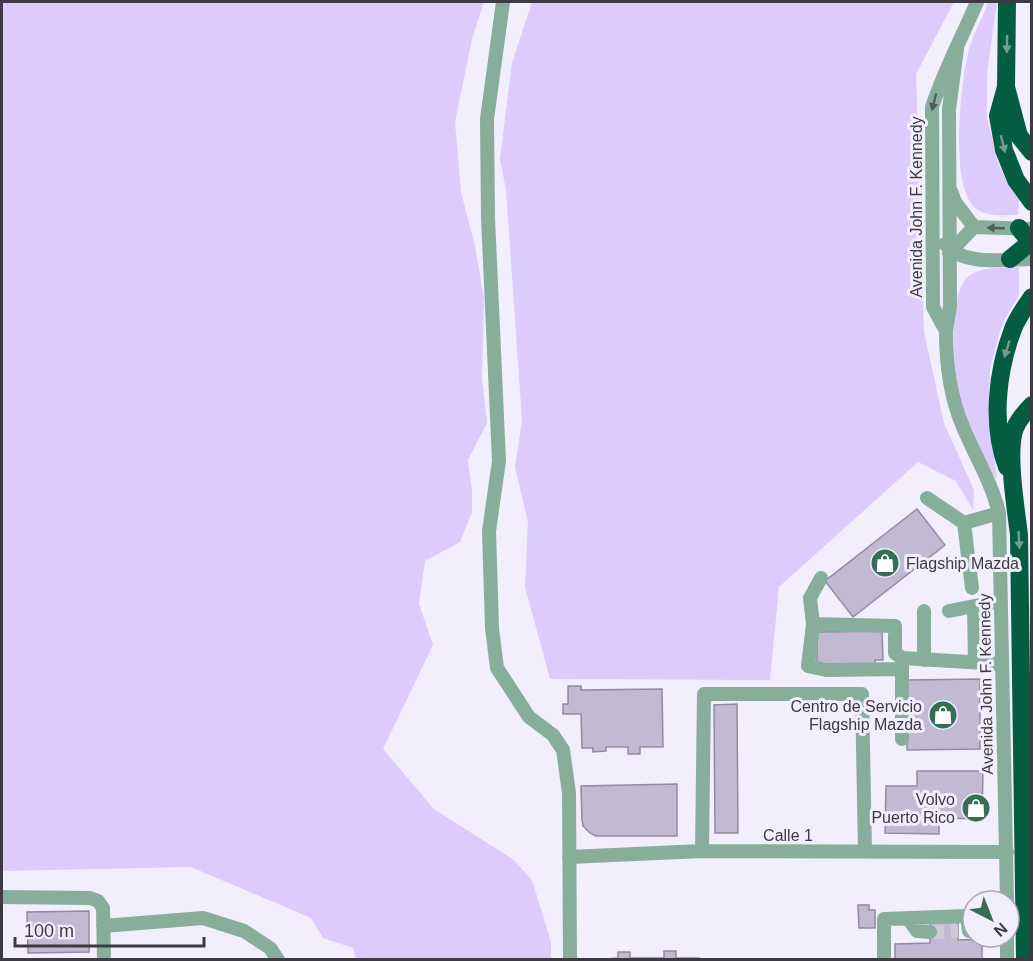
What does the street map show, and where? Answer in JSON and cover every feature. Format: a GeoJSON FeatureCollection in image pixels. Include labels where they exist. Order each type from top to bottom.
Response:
{"type":"FeatureCollection","features":[{"type":"Feature","properties":{"kind":"highway"},"geometry":{"type":"LineString","coordinates":[[1007,2],[1006,87],[998,116],[1004,150],[1016,180],[1032,202]]}},
{"type":"Feature","properties":{"kind":"highway"},"geometry":{"type":"LineString","coordinates":[[1006,87],[1019,136],[1032,152]]}},
{"type":"Feature","properties":{"kind":"highway"},"geometry":{"type":"LineString","coordinates":[[1010,259],[1029,241]]}},
{"type":"Feature","properties":{"kind":"highway"},"geometry":{"type":"LineString","coordinates":[[1012,482],[1002,454],[998,429],[999,385],[1002,364],[1013,328],[1032,297]]}},
{"type":"Feature","properties":{"kind":"highway"},"geometry":{"type":"LineString","coordinates":[[1025,960],[1019,535],[1012,482],[1014,430],[1021,416],[1032,405]]}},
{"type":"Feature","properties":{"kind":"street"},"geometry":{"type":"LineString","coordinates":[[503,2],[487,119],[488,219],[499,461],[489,531],[492,628],[497,668],[529,717],[553,735],[563,750],[569,793],[570,960]]}},
{"type":"Feature","properties":{"kind":"street","name":"Avenida John F. Kennedy"},"geometry":{"type":"LineString","coordinates":[[946,331],[933,307],[932,107],[941,81],[977,2]]}},
{"type":"Feature","properties":{"kind":"street","name":"Avenida John F. Kennedy"},"geometry":{"type":"LineString","coordinates":[[957,49],[949,109],[950,306],[946,331],[953,399],[963,427],[987,478],[999,513],[1007,889]]}},
{"type":"Feature","properties":{"kind":"street"},"geometry":{"type":"LineString","coordinates":[[950,187],[956,202],[974,227],[1029,241]]}},
{"type":"Feature","properties":{"kind":"street"},"geometry":{"type":"LineString","coordinates":[[932,218],[942,240],[950,250],[972,259],[1010,259]]}},
{"type":"Feature","properties":{"kind":"street"},"geometry":{"type":"LineString","coordinates":[[933,296],[950,250],[974,227]]}},
{"type":"Feature","properties":{"kind":"street"},"geometry":{"type":"LineString","coordinates":[[950,306],[955,279],[961,268],[972,259]]}},
{"type":"Feature","properties":{"kind":"street"},"geometry":{"type":"LineString","coordinates":[[927,498],[964,523],[972,588]]}},
{"type":"Feature","properties":{"kind":"street"},"geometry":{"type":"LineString","coordinates":[[964,523],[999,513]]}},
{"type":"Feature","properties":{"kind":"street"},"geometry":{"type":"LineString","coordinates":[[821,578],[810,598],[813,624],[808,666],[826,670],[924,660],[1001,664]]}},
{"type":"Feature","properties":{"kind":"street"},"geometry":{"type":"LineString","coordinates":[[950,611],[1000,601]]}},
{"type":"Feature","properties":{"kind":"street"},"geometry":{"type":"LineString","coordinates":[[974,606],[975,662]]}},
{"type":"Feature","properties":{"kind":"street"},"geometry":{"type":"LineString","coordinates":[[924,611],[924,660]]}},
{"type":"Feature","properties":{"kind":"street"},"geometry":{"type":"LineString","coordinates":[[813,624],[895,626],[895,653],[902,664],[902,739]]}},
{"type":"Feature","properties":{"kind":"street"},"geometry":{"type":"LineString","coordinates":[[702,851],[704,694],[862,694],[866,852]]}},
{"type":"Feature","properties":{"kind":"street","name":"Calle 1"},"geometry":{"type":"LineString","coordinates":[[569,857],[702,851],[1007,852]]}},
{"type":"Feature","properties":{"kind":"street"},"geometry":{"type":"LineString","coordinates":[[2,897],[90,898],[98,901],[103,908],[104,960]]}},
{"type":"Feature","properties":{"kind":"street"},"geometry":{"type":"LineString","coordinates":[[884,960],[884,919],[961,916]]}},
{"type":"Feature","properties":{"kind":"street"},"geometry":{"type":"LineString","coordinates":[[103,926],[203,918],[244,931],[270,948],[278,960]]}},
{"type":"Feature","properties":{"kind":"street"},"geometry":{"type":"LineString","coordinates":[[908,918],[917,931],[930,932]]}},
{"type":"Feature","properties":{"kind":"shaded area"},"geometry":{"type":"Polygon","coordinates":[[[2,2],[484,2],[472,39],[455,122],[461,192],[475,246],[484,299],[482,377],[487,423],[468,460],[472,512],[460,542],[425,561],[419,604],[433,645],[383,749],[434,809],[514,860],[532,880],[551,942],[551,959],[356,959],[353,948],[323,938],[311,918],[191,867],[2,871],[2,2]]]}},
{"type":"Feature","properties":{"kind":"shaded area"},"geometry":{"type":"Polygon","coordinates":[[[532,2],[954,2],[916,74],[924,332],[944,423],[974,490],[973,510],[956,481],[918,462],[779,587],[770,680],[550,679],[525,587],[528,522],[515,467],[522,420],[506,190],[500,159],[512,63],[532,2]]]}},
{"type":"Feature","properties":{"kind":"shaded area"},"geometry":{"type":"Polygon","coordinates":[[[988,2],[997,2],[987,73],[987,118],[998,163],[1009,186],[1019,199],[1018,215],[992,215],[978,210],[969,199],[963,182],[960,161],[960,112],[965,68],[970,46],[988,2]]]}},
{"type":"Feature","properties":{"kind":"shaded area"},"geometry":{"type":"Polygon","coordinates":[[[1019,267],[1019,296],[1001,328],[990,368],[989,425],[997,477],[995,478],[963,410],[955,361],[954,320],[961,286],[969,276],[986,269],[1019,267]]]}},
{"type":"Feature","properties":{"kind":"building","name":"Flagship Mazda"},"geometry":{"type":"Polygon","coordinates":[[[917,509],[945,545],[853,617],[825,581],[917,509]]]}},
{"type":"Feature","properties":{"kind":"building"},"geometry":{"type":"Polygon","coordinates":[[[882,631],[883,660],[875,660],[875,666],[817,666],[817,632],[882,631]]]}},
{"type":"Feature","properties":{"kind":"building","name":"Centro de Servicio Flagship Mazda"},"geometry":{"type":"Polygon","coordinates":[[[980,679],[980,749],[907,750],[906,680],[980,679]]]}},
{"type":"Feature","properties":{"kind":"building"},"geometry":{"type":"Polygon","coordinates":[[[568,686],[581,686],[581,690],[662,689],[663,747],[640,747],[640,754],[628,754],[628,747],[606,747],[606,751],[593,752],[593,748],[582,748],[581,714],[563,714],[563,704],[568,704],[568,686]]]}},
{"type":"Feature","properties":{"kind":"building"},"geometry":{"type":"Polygon","coordinates":[[[737,704],[738,833],[715,833],[714,705],[737,704]]]}},
{"type":"Feature","properties":{"kind":"building"},"geometry":{"type":"Polygon","coordinates":[[[917,771],[983,771],[982,819],[939,818],[939,834],[885,833],[886,786],[917,786],[917,771]]]}},
{"type":"Feature","properties":{"kind":"building"},"geometry":{"type":"Polygon","coordinates":[[[677,784],[677,836],[596,836],[583,826],[581,786],[677,784]]]}},
{"type":"Feature","properties":{"kind":"building"},"geometry":{"type":"Polygon","coordinates":[[[858,905],[869,905],[869,910],[875,910],[875,928],[859,928],[858,905]]]}},
{"type":"Feature","properties":{"kind":"building"},"geometry":{"type":"Polygon","coordinates":[[[89,911],[89,952],[28,953],[27,912],[89,911]]]}},
{"type":"Feature","properties":{"kind":"building"},"geometry":{"type":"Polygon","coordinates":[[[930,922],[958,922],[958,940],[961,940],[961,949],[982,949],[982,960],[895,960],[895,944],[930,943],[930,922]]]}},
{"type":"Feature","properties":{"kind":"building"},"geometry":{"type":"Polygon","coordinates":[[[664,951],[676,951],[676,958],[699,958],[699,960],[596,960],[618,958],[618,952],[630,952],[630,958],[664,958],[664,951]]]}},
{"type":"Feature","properties":{"kind":"tunnel"},"geometry":{"type":"LineString","coordinates":[[930,932],[958,931]]}},
{"type":"Feature","properties":{"kind":"place","name":"Flagship Mazda"},"geometry":{"type":"Point","coordinates":[885,563]}},
{"type":"Feature","properties":{"kind":"place","name":"Centro de Servicio Flagship Mazda"},"geometry":{"type":"Point","coordinates":[943,715]}},
{"type":"Feature","properties":{"kind":"place","name":"Volvo Puerto Rico"},"geometry":{"type":"Point","coordinates":[976,808]}}]}
